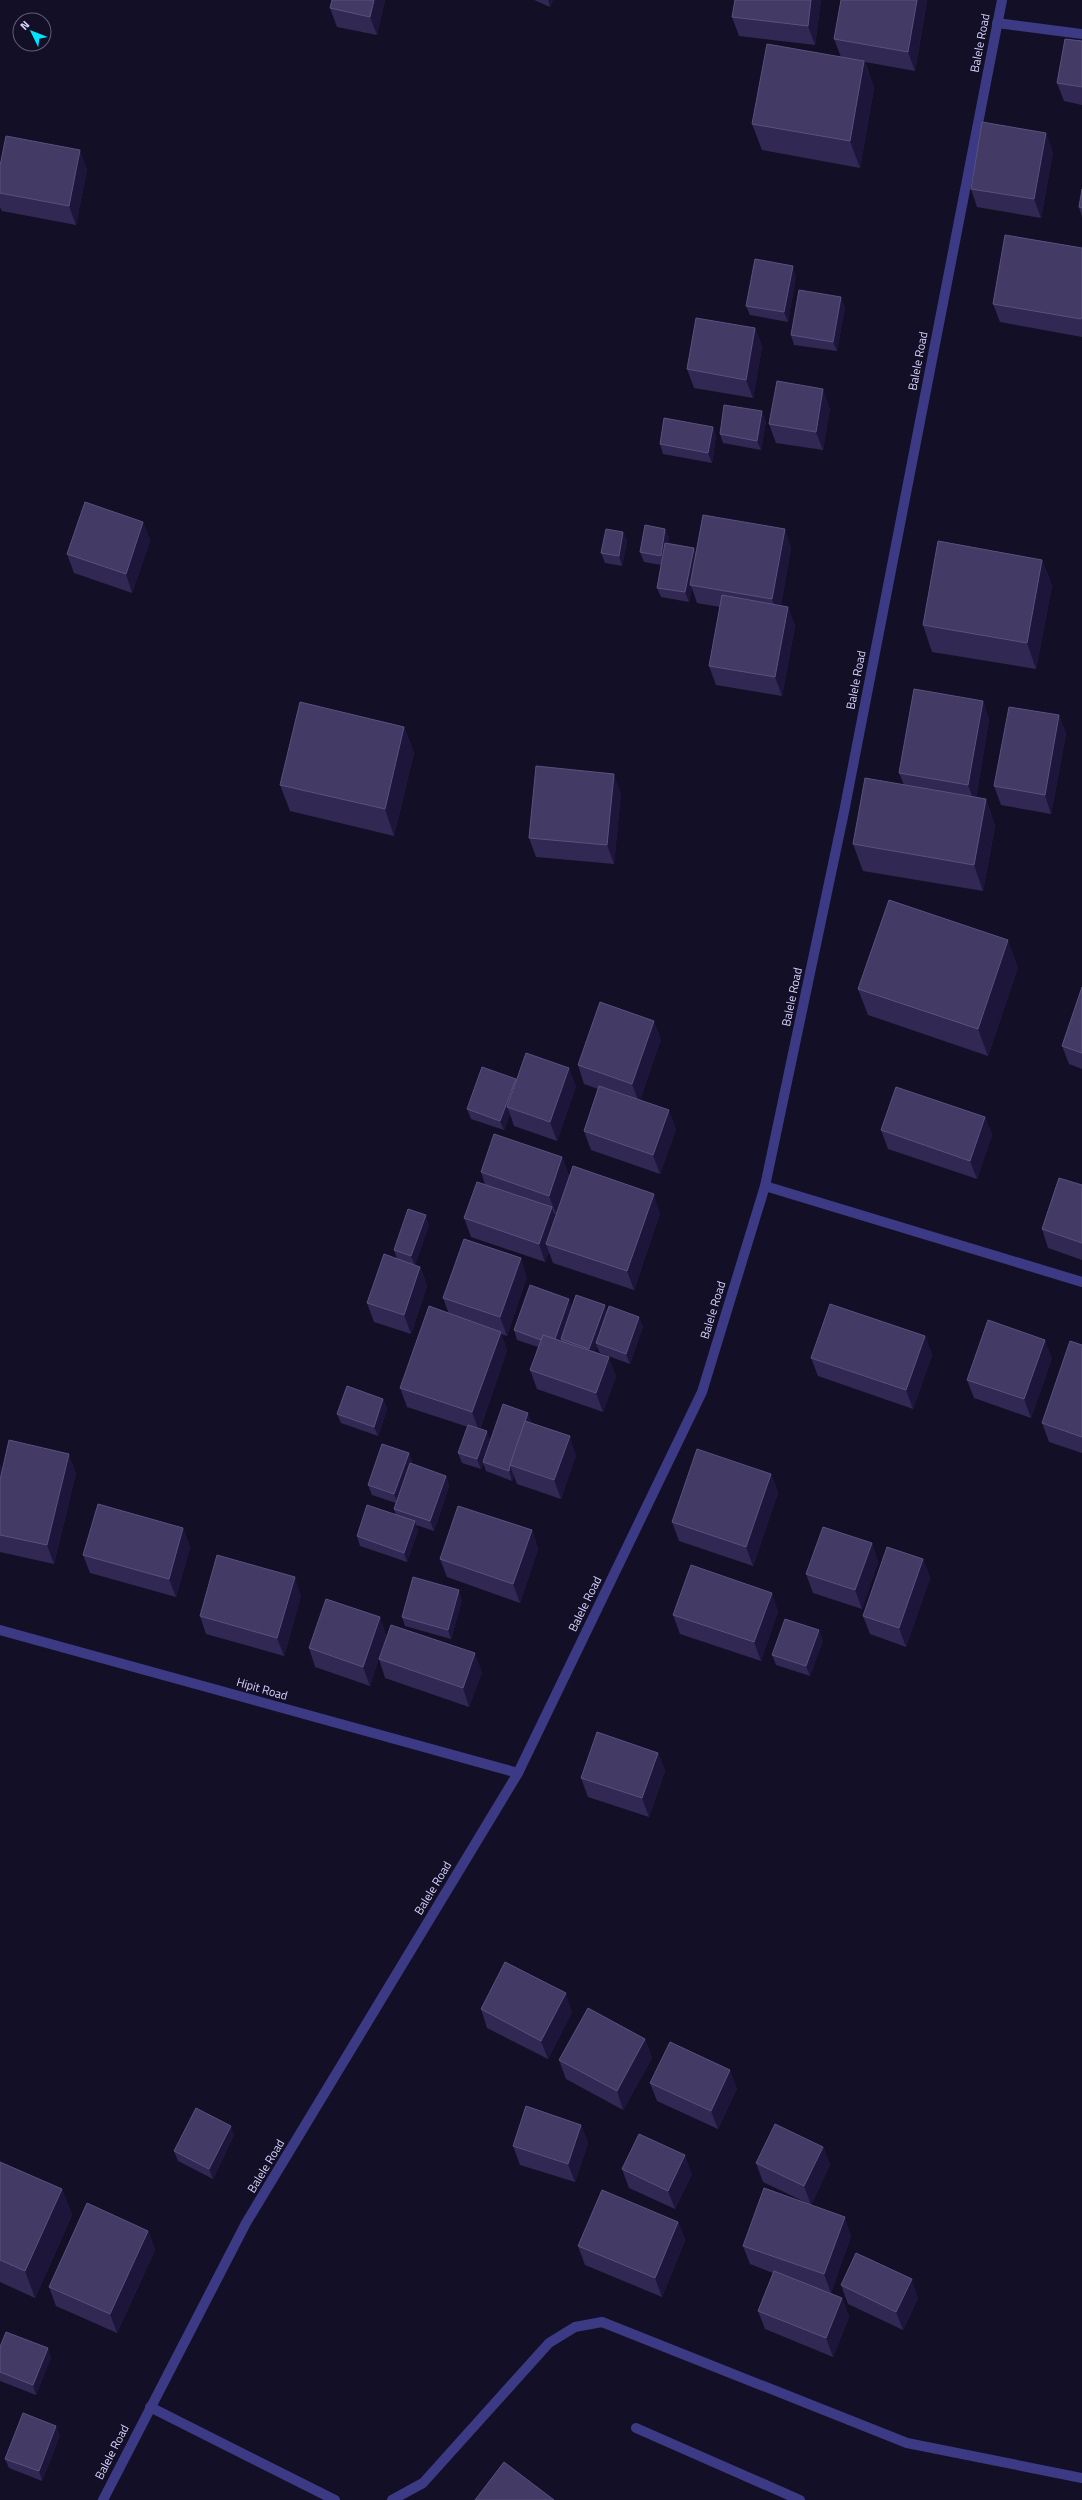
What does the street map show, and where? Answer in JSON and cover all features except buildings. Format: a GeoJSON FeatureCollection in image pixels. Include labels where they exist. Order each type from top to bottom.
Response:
{"type":"FeatureCollection","features":[{"type":"Feature","properties":{"kind":"street","name":"Balele Road"},"geometry":{"type":"LineString","coordinates":[[103,2500],[150,2406],[246,2223],[518,1773],[702,1392],[765,1186],[844,812],[1002,0]]}},
{"type":"Feature","properties":{"kind":"street"},"geometry":{"type":"LineString","coordinates":[[997,23],[1082,34]]}},
{"type":"Feature","properties":{"kind":"street"},"geometry":{"type":"LineString","coordinates":[[765,1186],[1082,1282]]}},
{"type":"Feature","properties":{"kind":"street","name":"Hipit Road"},"geometry":{"type":"LineString","coordinates":[[0,1630],[518,1773]]}},
{"type":"Feature","properties":{"kind":"street"},"geometry":{"type":"LineString","coordinates":[[392,2500],[423,2483],[549,2343],[575,2327],[602,2322],[907,2442],[1082,2478]]}},
{"type":"Feature","properties":{"kind":"street"},"geometry":{"type":"LineString","coordinates":[[150,2406],[335,2500]]}},
{"type":"Feature","properties":{"kind":"street"},"geometry":{"type":"LineString","coordinates":[[636,2428],[789,2498],[800,2500]]}}]}
